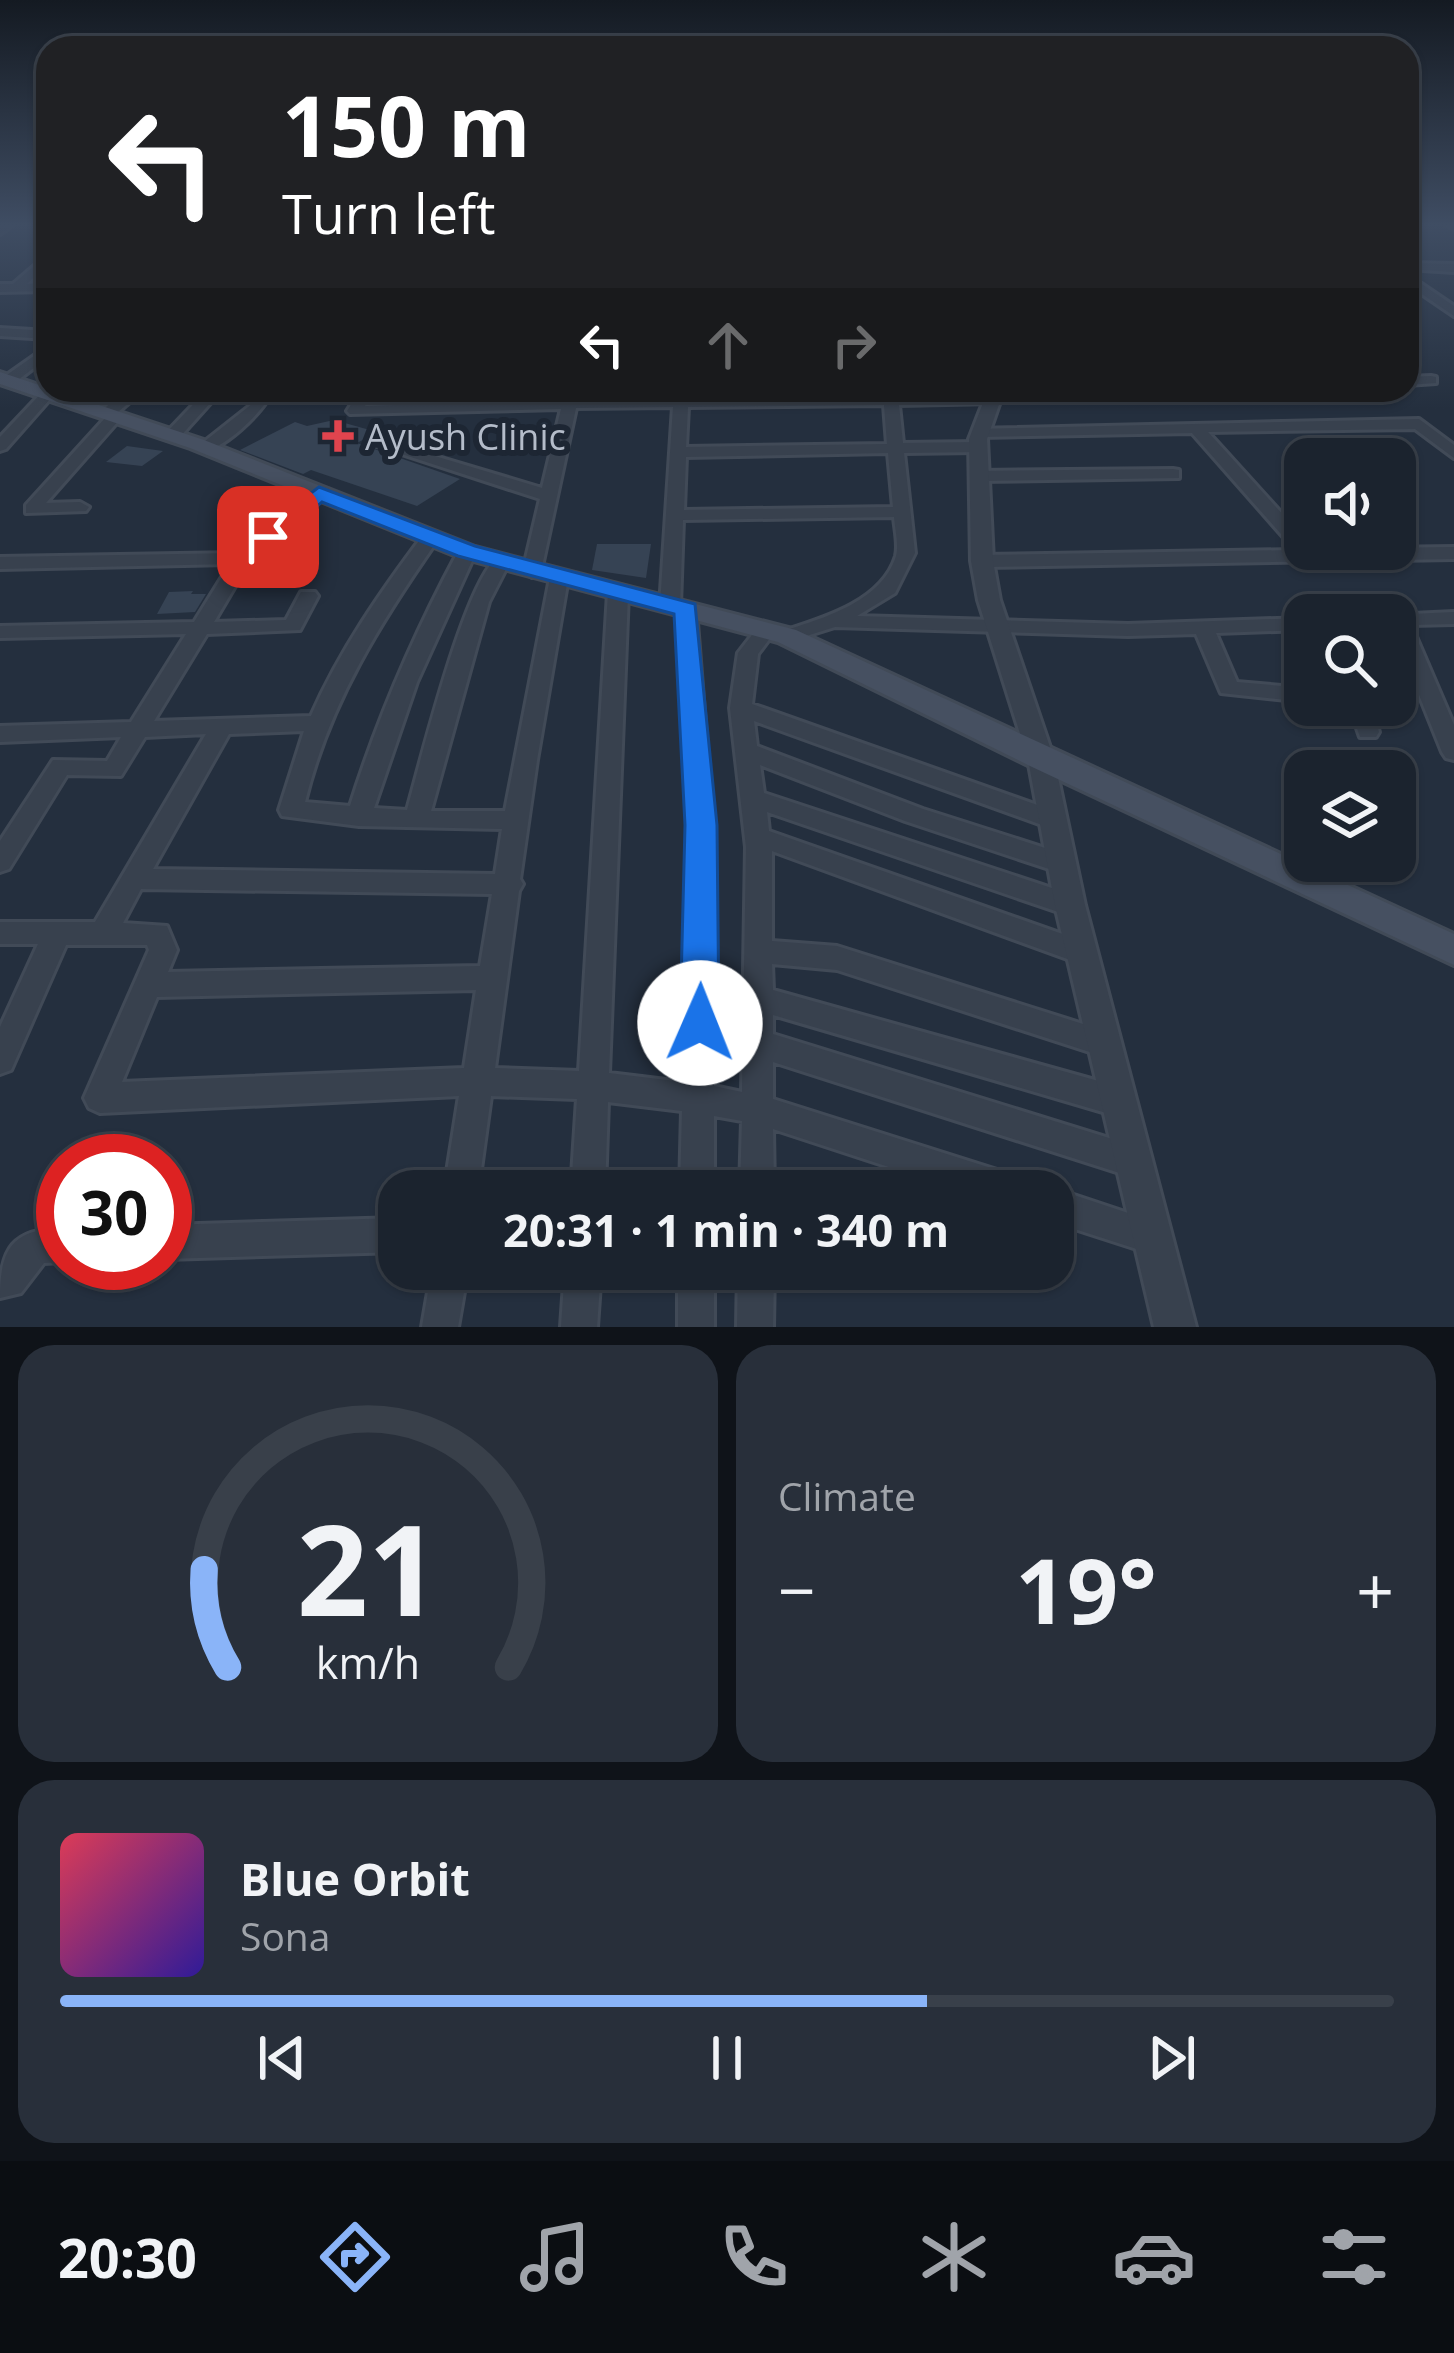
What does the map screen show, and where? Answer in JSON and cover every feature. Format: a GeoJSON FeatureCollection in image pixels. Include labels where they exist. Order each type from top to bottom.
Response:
{"type":"FeatureCollection","features":[{"type":"Feature","properties":{"kind":"main road"},"geometry":{"type":"LineString","coordinates":[[5,379],[36,387]]}},
{"type":"Feature","properties":{"kind":"main road"},"geometry":{"type":"LineString","coordinates":[[79,402],[466,551],[776,633],[1454,950]]}},
{"type":"Feature","properties":{"kind":"street"},"geometry":{"type":"LineString","coordinates":[[16,288],[19,285]]}},
{"type":"Feature","properties":{"kind":"street"},"geometry":{"type":"LineString","coordinates":[[0,288],[36,287]]}},
{"type":"Feature","properties":{"kind":"street"},"geometry":{"type":"LineString","coordinates":[[1419,287],[1454,312]]}},
{"type":"Feature","properties":{"kind":"street"},"geometry":{"type":"LineString","coordinates":[[0,332],[36,334]]}},
{"type":"Feature","properties":{"kind":"street"},"geometry":{"type":"LineString","coordinates":[[5,379],[36,358]]}},
{"type":"Feature","properties":{"kind":"street"},"geometry":{"type":"LineString","coordinates":[[1419,380],[1431,380]]}},
{"type":"Feature","properties":{"kind":"street"},"geometry":{"type":"LineString","coordinates":[[0,446],[40,402]]}},
{"type":"Feature","properties":{"kind":"street"},"geometry":{"type":"LineString","coordinates":[[80,507],[32,508],[124,402]]}},
{"type":"Feature","properties":{"kind":"street"},"geometry":{"type":"LineString","coordinates":[[172,436],[204,402]]}},
{"type":"Feature","properties":{"kind":"street"},"geometry":{"type":"LineString","coordinates":[[206,448],[260,402]]}},
{"type":"Feature","properties":{"kind":"street"},"geometry":{"type":"LineString","coordinates":[[360,402],[355,411],[442,402]]}},
{"type":"Feature","properties":{"kind":"street"},"geometry":{"type":"LineString","coordinates":[[464,1170],[510,884],[545,574],[549,496],[569,402]]}},
{"type":"Feature","properties":{"kind":"street"},"geometry":{"type":"LineString","coordinates":[[681,402],[675,515],[678,608],[701,825],[698,1170]]}},
{"type":"Feature","properties":{"kind":"street"},"geometry":{"type":"LineString","coordinates":[[834,621],[888,589],[906,554],[892,402]]}},
{"type":"Feature","properties":{"kind":"street"},"geometry":{"type":"LineString","coordinates":[[992,402],[979,452],[982,561],[998,629],[1041,759],[1060,863],[1175,1327]]}},
{"type":"Feature","properties":{"kind":"street"},"geometry":{"type":"LineString","coordinates":[[979,452],[1196,428],[1419,424],[1454,453]]}},
{"type":"Feature","properties":{"kind":"street"},"geometry":{"type":"LineString","coordinates":[[1196,428],[1284,527]]}},
{"type":"Feature","properties":{"kind":"street"},"geometry":{"type":"LineString","coordinates":[[382,445],[549,496]]}},
{"type":"Feature","properties":{"kind":"street"},"geometry":{"type":"LineString","coordinates":[[679,452],[897,448],[979,452],[1173,474]]}},
{"type":"Feature","properties":{"kind":"street"},"geometry":{"type":"LineString","coordinates":[[0,862],[61,766],[113,770],[244,558],[319,493]]}},
{"type":"Feature","properties":{"kind":"street"},"geometry":{"type":"LineString","coordinates":[[675,515],[903,512]]}},
{"type":"Feature","properties":{"kind":"street"},"geometry":{"type":"LineString","coordinates":[[430,538],[382,601],[318,723],[291,810],[416,820],[517,820]]}},
{"type":"Feature","properties":{"kind":"street"},"geometry":{"type":"LineString","coordinates":[[358,817],[384,731],[418,644],[466,551]]}},
{"type":"Feature","properties":{"kind":"street"},"geometry":{"type":"LineString","coordinates":[[1416,554],[1454,553]]}},
{"type":"Feature","properties":{"kind":"street"},"geometry":{"type":"LineString","coordinates":[[982,561],[1284,555]]}},
{"type":"Feature","properties":{"kind":"street"},"geometry":{"type":"LineString","coordinates":[[0,563],[244,558]]}},
{"type":"Feature","properties":{"kind":"street"},"geometry":{"type":"LineString","coordinates":[[416,820],[479,602],[501,561]]}},
{"type":"Feature","properties":{"kind":"street"},"geometry":{"type":"LineString","coordinates":[[589,1170],[618,593]]}},
{"type":"Feature","properties":{"kind":"street"},"geometry":{"type":"LineString","coordinates":[[0,632],[293,626],[308,596]]}},
{"type":"Feature","properties":{"kind":"street"},"geometry":{"type":"LineString","coordinates":[[1416,619],[1454,618]]}},
{"type":"Feature","properties":{"kind":"street"},"geometry":{"type":"LineString","coordinates":[[757,1170],[757,836],[741,708],[748,653],[776,633],[834,621],[998,629],[1284,625]]}},
{"type":"Feature","properties":{"kind":"street"},"geometry":{"type":"LineString","coordinates":[[1204,628],[1229,688],[1284,693]]}},
{"type":"Feature","properties":{"kind":"street"},"geometry":{"type":"LineString","coordinates":[[1416,664],[1454,752]]}},
{"type":"Feature","properties":{"kind":"street"},"geometry":{"type":"LineString","coordinates":[[741,708],[1051,820]]}},
{"type":"Feature","properties":{"kind":"street"},"geometry":{"type":"LineString","coordinates":[[0,734],[318,723]]}},
{"type":"Feature","properties":{"kind":"street"},"geometry":{"type":"LineString","coordinates":[[1366,726],[1368,731]]}},
{"type":"Feature","properties":{"kind":"street"},"geometry":{"type":"LineString","coordinates":[[102,934],[222,727]]}},
{"type":"Feature","properties":{"kind":"street"},"geometry":{"type":"LineString","coordinates":[[745,749],[914,815],[1060,863]]}},
{"type":"Feature","properties":{"kind":"street"},"geometry":{"type":"LineString","coordinates":[[752,799],[1070,905]]}},
{"type":"Feature","properties":{"kind":"street"},"geometry":{"type":"LineString","coordinates":[[757,836],[1082,952]]}},
{"type":"Feature","properties":{"kind":"street"},"geometry":{"type":"LineString","coordinates":[[131,879],[510,884]]}},
{"type":"Feature","properties":{"kind":"street"},"geometry":{"type":"LineString","coordinates":[[0,933],[157,934],[163,950],[100,1098],[477,1081],[595,1087],[758,1109],[945,1170]]}},
{"type":"Feature","properties":{"kind":"street"},"geometry":{"type":"LineString","coordinates":[[0,1060],[57,933]]}},
{"type":"Feature","properties":{"kind":"street"},"geometry":{"type":"LineString","coordinates":[[758,951],[837,958],[1105,1043]]}},
{"type":"Feature","properties":{"kind":"street"},"geometry":{"type":"LineString","coordinates":[[148,985],[494,978]]}},
{"type":"Feature","properties":{"kind":"street"},"geometry":{"type":"LineString","coordinates":[[758,998],[1120,1102]]}},
{"type":"Feature","properties":{"kind":"street"},"geometry":{"type":"LineString","coordinates":[[757,1043],[1135,1162]]}},
{"type":"Feature","properties":{"kind":"street"},"geometry":{"type":"LineString","coordinates":[[1074,1212],[1152,1237]]}},
{"type":"Feature","properties":{"kind":"street"},"geometry":{"type":"LineString","coordinates":[[192,1241],[378,1235]]}},
{"type":"Feature","properties":{"kind":"street"},"geometry":{"type":"LineString","coordinates":[[0,1280],[8,1280],[36,1246]]}},
{"type":"Feature","properties":{"kind":"street"},"geometry":{"type":"LineString","coordinates":[[440,1327],[446,1290]]}},
{"type":"Feature","properties":{"kind":"street"},"geometry":{"type":"LineString","coordinates":[[580,1327],[582,1290]]}},
{"type":"Feature","properties":{"kind":"street"},"geometry":{"type":"LineString","coordinates":[[695,1327],[696,1290]]}},
{"type":"Feature","properties":{"kind":"street"},"geometry":{"type":"LineString","coordinates":[[755,1327],[756,1290]]}},
{"type":"Feature","properties":{"kind":"building"},"geometry":{"type":"Polygon","coordinates":[[[334,420],[377,432],[357,443],[460,479],[417,506],[311,470],[303,474],[240,450],[295,422],[307,426],[334,420]]]}},
{"type":"Feature","properties":{"kind":"building"},"geometry":{"type":"Polygon","coordinates":[[[127,446],[163,451],[142,466],[106,462],[127,446]]]}},
{"type":"Feature","properties":{"kind":"building"},"geometry":{"type":"Polygon","coordinates":[[[597,544],[651,544],[646,578],[592,570],[597,544]]]}},
{"type":"Feature","properties":{"kind":"building"},"geometry":{"type":"Polygon","coordinates":[[[193,591],[191,594],[206,594],[195,612],[157,614],[169,592],[193,591]]]}},
{"type":"Feature","properties":{"kind":"place","name":"Ayush Clinic"},"geometry":{"type":"Point","coordinates":[338,436]}},
{"type":"Feature","properties":{"kind":"route"},"geometry":{"type":"LineString","coordinates":[[268,537],[319,493],[466,551],[686,610],[701,825],[700,1023]]}}]}
